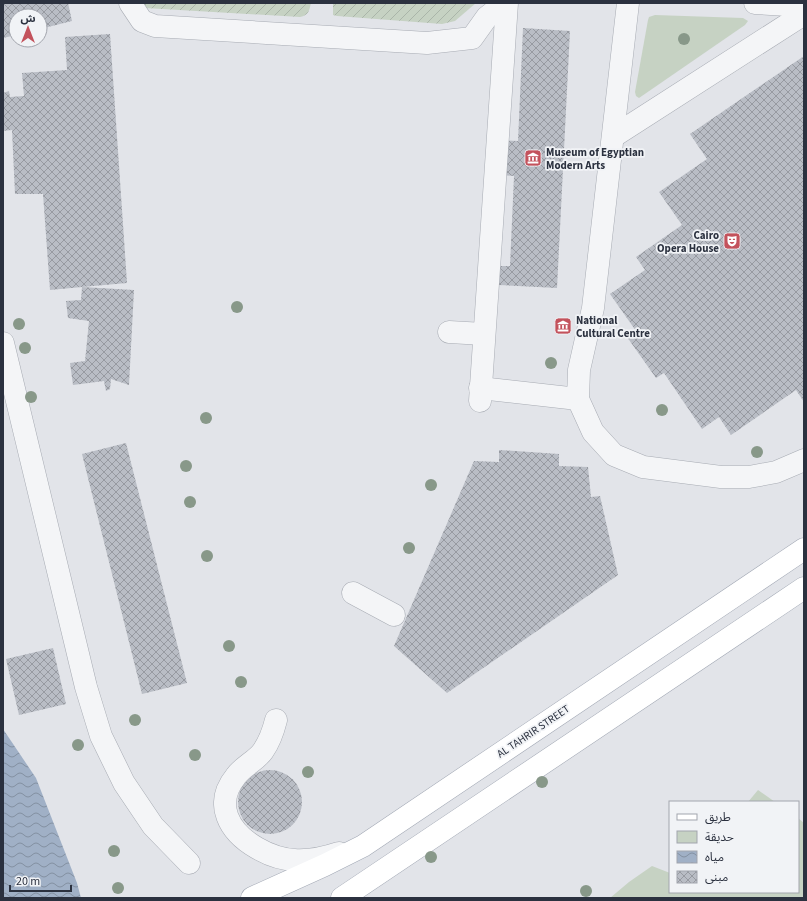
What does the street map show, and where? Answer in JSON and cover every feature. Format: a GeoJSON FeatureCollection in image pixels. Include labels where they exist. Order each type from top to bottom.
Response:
{"type":"FeatureCollection","features":[{"type":"Feature","properties":{"kind":"main road","name":"AL TAHRIR STREET"},"geometry":{"type":"LineString","coordinates":[[252,898],[312,872],[363,846],[804,549]]}},
{"type":"Feature","properties":{"kind":"main road"},"geometry":{"type":"LineString","coordinates":[[342,898],[804,588]]}},
{"type":"Feature","properties":{"kind":"lane"},"geometry":{"type":"LineString","coordinates":[[130,3],[142,21],[155,26],[427,43],[472,38],[487,17],[506,3]]}},
{"type":"Feature","properties":{"kind":"lane"},"geometry":{"type":"LineString","coordinates":[[506,3],[480,395],[578,399]]}},
{"type":"Feature","properties":{"kind":"lane"},"geometry":{"type":"LineString","coordinates":[[628,3],[614,136],[593,308],[579,370],[578,399],[594,432],[614,455],[643,467],[721,477],[749,477],[776,472],[804,460]]}},
{"type":"Feature","properties":{"kind":"lane"},"geometry":{"type":"LineString","coordinates":[[755,3],[804,6]]}},
{"type":"Feature","properties":{"kind":"lane"},"geometry":{"type":"LineString","coordinates":[[614,136],[804,14]]}},
{"type":"Feature","properties":{"kind":"lane"},"geometry":{"type":"LineString","coordinates":[[449,332],[484,334]]}},
{"type":"Feature","properties":{"kind":"lane"},"geometry":{"type":"LineString","coordinates":[[3,343],[86,687],[101,736],[124,783],[153,826],[189,863]]}},
{"type":"Feature","properties":{"kind":"lane"},"geometry":{"type":"LineString","coordinates":[[353,593],[394,615]]}},
{"type":"Feature","properties":{"kind":"lane"},"geometry":{"type":"LineString","coordinates":[[276,720],[271,737],[262,752],[237,774],[228,787],[224,803],[226,818],[246,842],[272,857],[302,862],[332,856],[363,846]]}},
{"type":"Feature","properties":{"kind":"green space"},"geometry":{"type":"Polygon","coordinates":[[[139,3],[311,3],[307,14],[300,17],[145,8],[139,3]]]}},
{"type":"Feature","properties":{"kind":"green space"},"geometry":{"type":"Polygon","coordinates":[[[333,3],[476,3],[455,21],[442,24],[337,16],[333,15],[333,3]]]}},
{"type":"Feature","properties":{"kind":"green space"},"geometry":{"type":"Polygon","coordinates":[[[655,15],[743,18],[748,21],[745,25],[639,98],[636,96],[635,92],[648,20],[649,17],[655,15]]]}},
{"type":"Feature","properties":{"kind":"green space"},"geometry":{"type":"Polygon","coordinates":[[[758,790],[774,801],[749,801],[758,790]]]}},
{"type":"Feature","properties":{"kind":"green space"},"geometry":{"type":"Polygon","coordinates":[[[799,819],[804,823],[804,898],[610,898],[629,882],[652,866],[669,873],[669,893],[799,893],[799,819]]]}},
{"type":"Feature","properties":{"kind":"water"},"geometry":{"type":"Polygon","coordinates":[[[3,729],[36,778],[77,883],[81,898],[3,898],[3,729]]]}},
{"type":"Feature","properties":{"kind":"building"},"geometry":{"type":"Polygon","coordinates":[[[3,3],[68,3],[72,21],[48,27],[48,8],[8,8],[8,37],[3,38],[3,3]]]}},
{"type":"Feature","properties":{"kind":"building","name":"Museum of Egyptian Modern Arts"},"geometry":{"type":"Polygon","coordinates":[[[523,28],[570,31],[557,288],[499,285],[500,266],[510,266],[514,176],[500,175],[502,140],[518,141],[523,28]]]}},
{"type":"Feature","properties":{"kind":"building"},"geometry":{"type":"Polygon","coordinates":[[[110,34],[127,283],[50,290],[43,194],[15,194],[12,130],[3,131],[3,93],[9,91],[10,97],[24,96],[22,73],[67,70],[65,37],[110,34]]]}},
{"type":"Feature","properties":{"kind":"building","name":"Cairo Opera House"},"geometry":{"type":"Polygon","coordinates":[[[804,56],[804,402],[796,390],[731,435],[719,417],[702,429],[664,373],[656,378],[627,337],[636,331],[610,294],[645,270],[636,257],[682,225],[659,192],[707,159],[690,134],[804,56]]]}},
{"type":"Feature","properties":{"kind":"building"},"geometry":{"type":"Polygon","coordinates":[[[82,287],[134,290],[129,385],[111,379],[110,389],[106,391],[104,381],[73,385],[70,363],[85,361],[89,321],[68,318],[66,301],[81,300],[82,287]]]}},
{"type":"Feature","properties":{"kind":"building"},"geometry":{"type":"Polygon","coordinates":[[[126,443],[187,683],[142,694],[82,454],[126,443]]]}},
{"type":"Feature","properties":{"kind":"building"},"geometry":{"type":"Polygon","coordinates":[[[499,450],[559,454],[559,466],[588,467],[591,497],[600,496],[618,575],[447,693],[394,646],[474,461],[499,462],[499,450]]]}},
{"type":"Feature","properties":{"kind":"building"},"geometry":{"type":"Polygon","coordinates":[[[53,648],[66,704],[19,715],[6,659],[53,648]]]}},
{"type":"Feature","properties":{"kind":"building"},"geometry":{"type":"Polygon","coordinates":[[[270,770],[288,776],[296,784],[302,802],[296,820],[288,828],[270,834],[252,828],[244,820],[238,802],[244,784],[252,776],[270,770]]]}},
{"type":"Feature","properties":{"kind":"place","name":"Museum of Egyptian Modern Arts"},"geometry":{"type":"Point","coordinates":[533,158]}},
{"type":"Feature","properties":{"kind":"place","name":"Cairo Opera House"},"geometry":{"type":"Point","coordinates":[732,241]}},
{"type":"Feature","properties":{"kind":"place","name":"National Cultural Centre"},"geometry":{"type":"Point","coordinates":[563,326]}}]}
